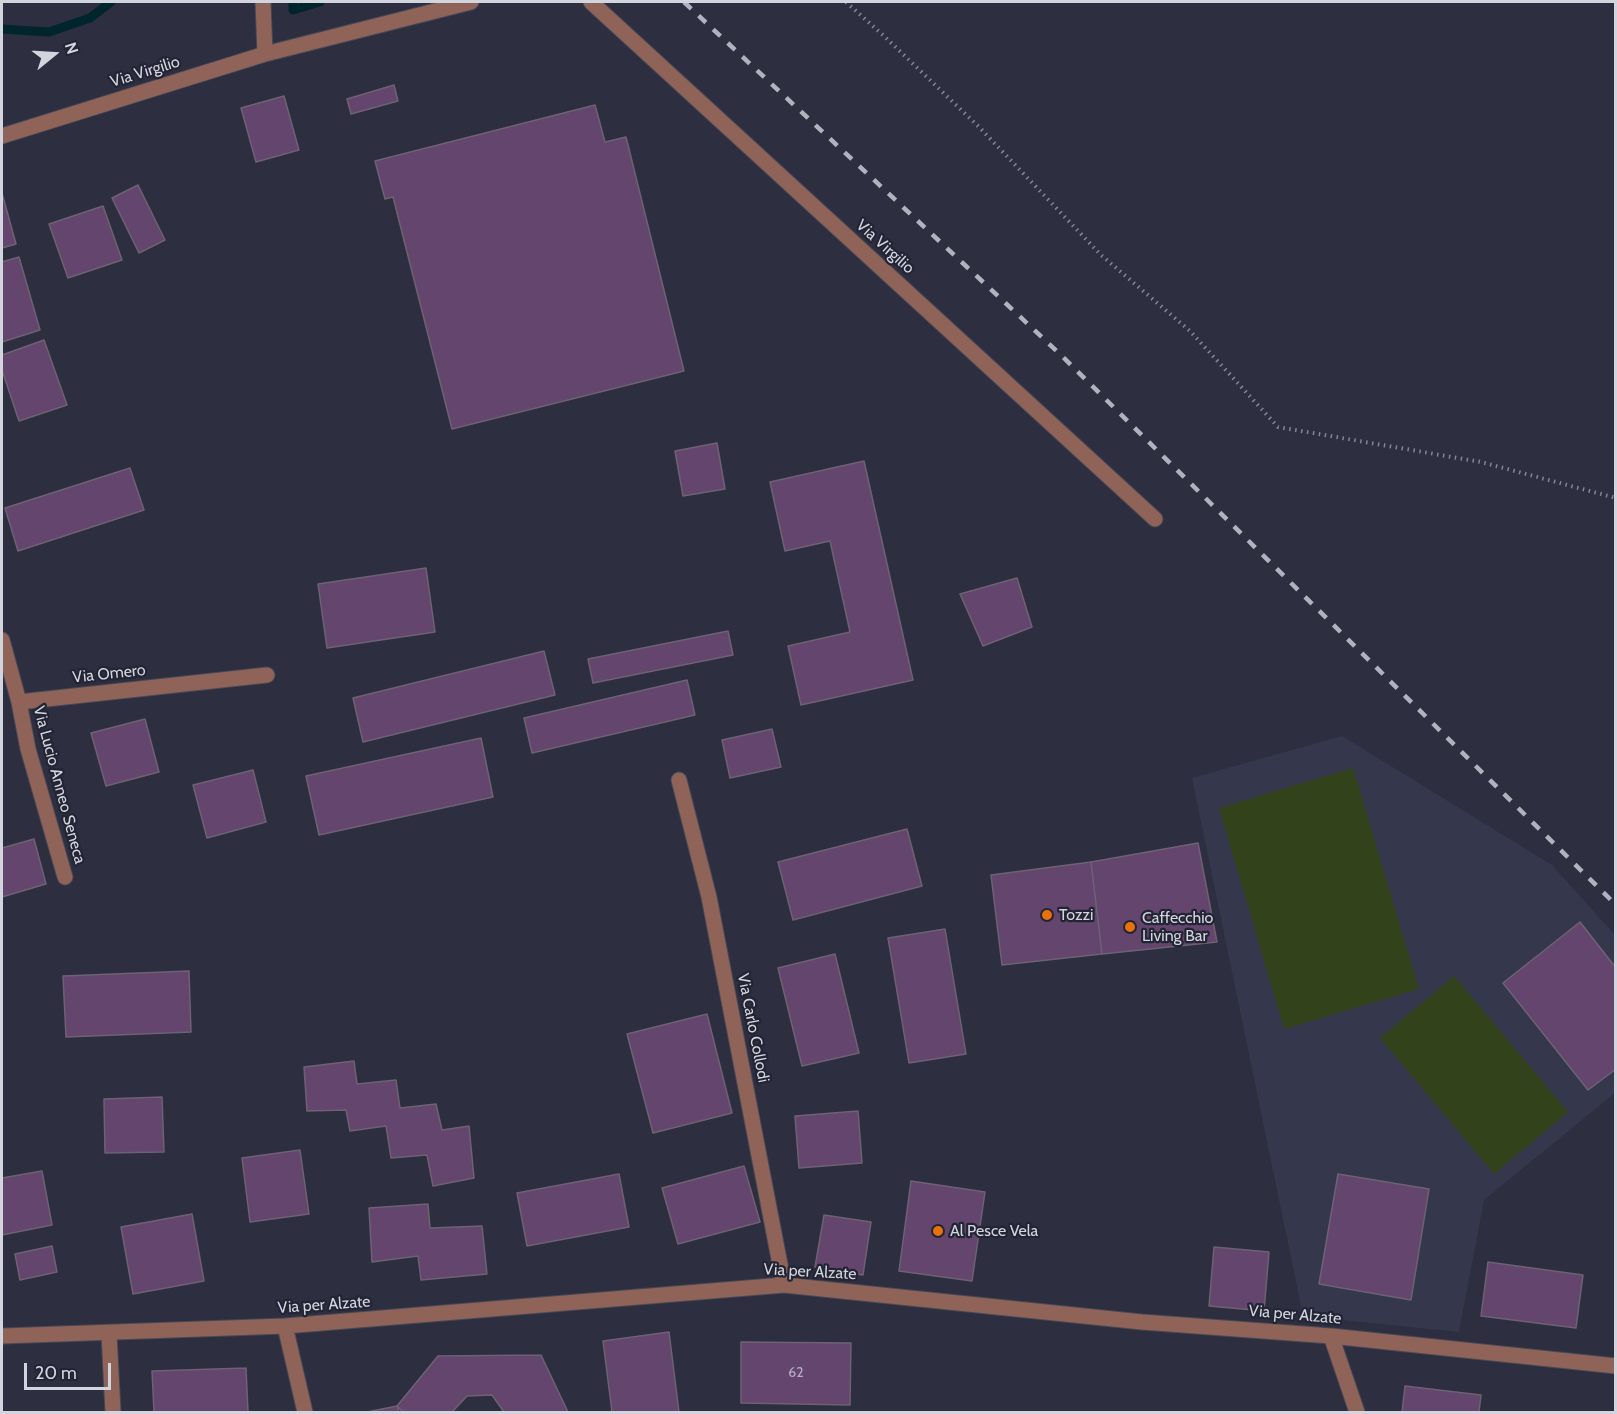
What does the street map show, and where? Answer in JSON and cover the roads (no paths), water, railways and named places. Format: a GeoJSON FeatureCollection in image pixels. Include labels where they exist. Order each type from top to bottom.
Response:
{"type":"FeatureCollection","features":[{"type":"Feature","properties":{"kind":"street"},"geometry":{"type":"LineString","coordinates":[[263,2],[265,54]]}},
{"type":"Feature","properties":{"kind":"street","name":"Via Virgilio"},"geometry":{"type":"LineString","coordinates":[[2,136],[265,54],[471,2]]}},
{"type":"Feature","properties":{"kind":"street","name":"Via Virgilio"},"geometry":{"type":"LineString","coordinates":[[591,2],[1155,519]]}},
{"type":"Feature","properties":{"kind":"street"},"geometry":{"type":"LineString","coordinates":[[2,640],[19,702]]}},
{"type":"Feature","properties":{"kind":"street","name":"Via Omero"},"geometry":{"type":"LineString","coordinates":[[19,702],[267,675]]}},
{"type":"Feature","properties":{"kind":"street","name":"Via Lucio Anneo Seneca"},"geometry":{"type":"LineString","coordinates":[[19,702],[28,749],[65,877]]}},
{"type":"Feature","properties":{"kind":"street","name":"Via Carlo Collodi"},"geometry":{"type":"LineString","coordinates":[[679,780],[709,897],[783,1285]]}},
{"type":"Feature","properties":{"kind":"street","name":"Via per Alzate"},"geometry":{"type":"LineString","coordinates":[[2,1336],[285,1326],[783,1285],[1142,1322],[1331,1336],[1616,1366]]}},
{"type":"Feature","properties":{"kind":"street"},"geometry":{"type":"LineString","coordinates":[[285,1326],[305,1413]]}},
{"type":"Feature","properties":{"kind":"street"},"geometry":{"type":"LineString","coordinates":[[109,1334],[113,1413]]}},
{"type":"Feature","properties":{"kind":"street"},"geometry":{"type":"LineString","coordinates":[[1331,1336],[1357,1413]]}},
{"type":"Feature","properties":{"kind":"waterway"},"geometry":{"type":"LineString","coordinates":[[2,29],[49,32],[90,18],[111,2]]}},
{"type":"Feature","properties":{"kind":"waterway"},"geometry":{"type":"LineString","coordinates":[[293,2],[293,10],[320,2]]}},
{"type":"Feature","properties":{"kind":"railway"},"geometry":{"type":"LineString","coordinates":[[684,2],[1062,356],[1616,905]]}},
{"type":"Feature","properties":{"kind":"place","name":"Tozzi"},"geometry":{"type":"Point","coordinates":[1047,915]}},
{"type":"Feature","properties":{"kind":"place","name":"Caffecchio Living Bar"},"geometry":{"type":"Point","coordinates":[1130,927]}},
{"type":"Feature","properties":{"kind":"place","name":"Al Pesce Vela"},"geometry":{"type":"Point","coordinates":[938,1231]}}]}
